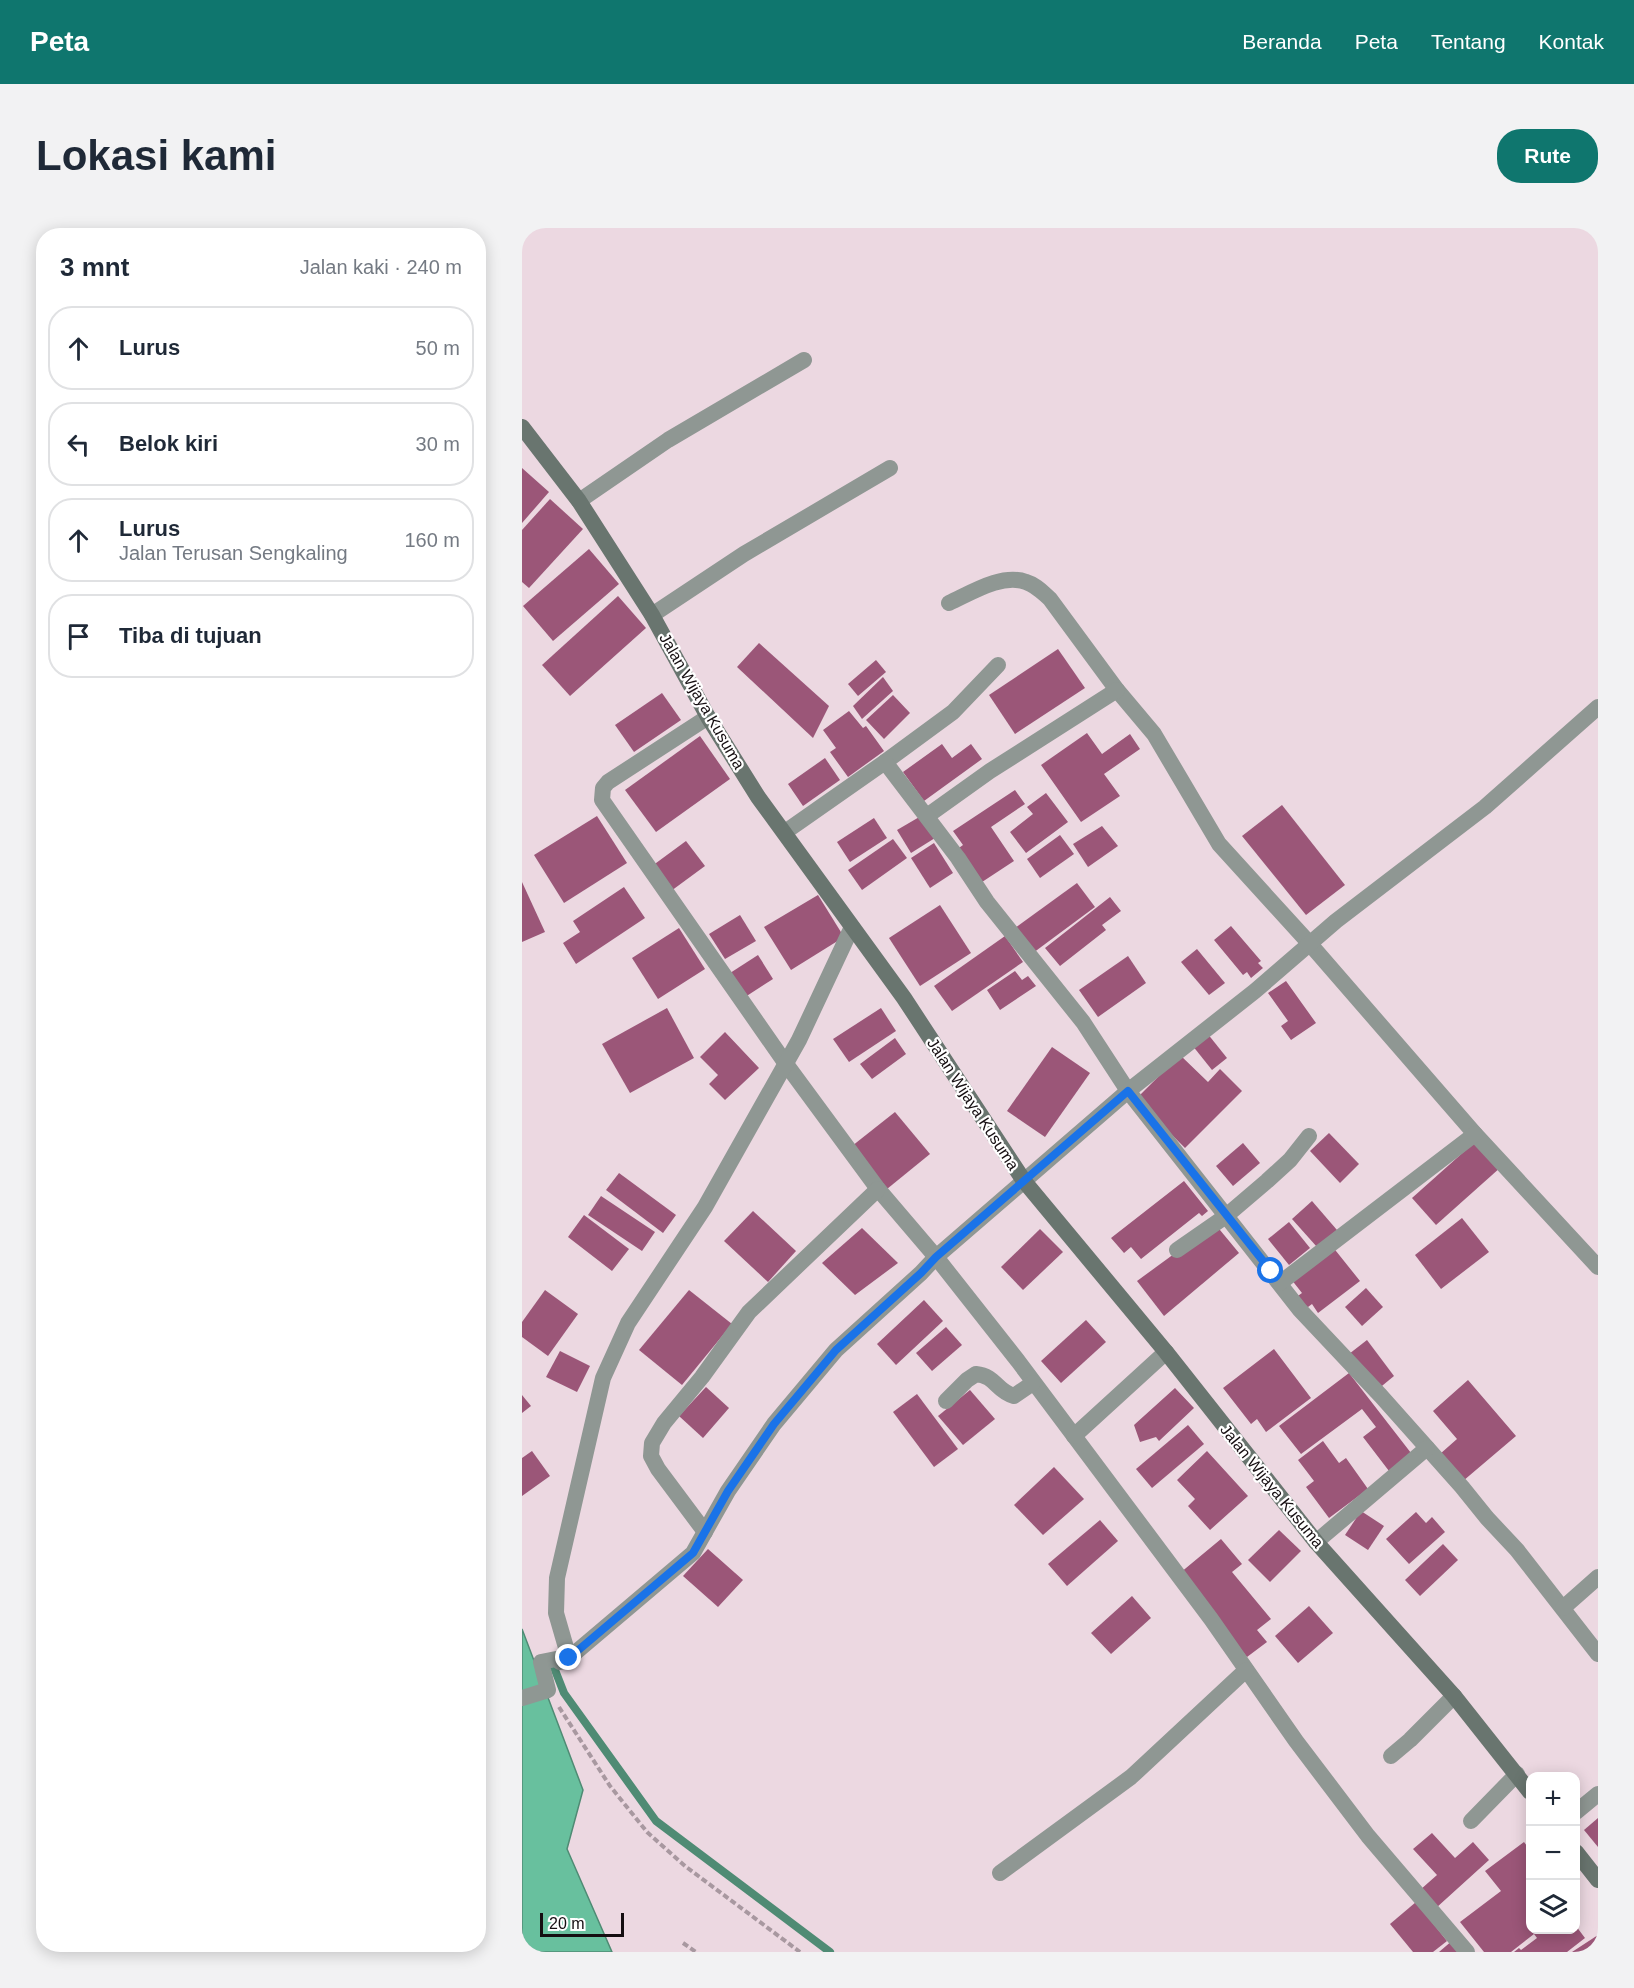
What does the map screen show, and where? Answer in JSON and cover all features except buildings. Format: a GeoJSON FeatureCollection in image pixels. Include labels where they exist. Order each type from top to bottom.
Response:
{"type":"FeatureCollection","features":[{"type":"Feature","properties":{"kind":"main road","name":"Jalan Wijaya Kusuma"},"geometry":{"type":"LineString","coordinates":[[522,427],[579,501],[652,615],[708,717],[758,797],[904,998],[1024,1181],[1166,1352],[1316,1542],[1454,1696],[1526,1786]]}},
{"type":"Feature","properties":{"kind":"main road"},"geometry":{"type":"LineString","coordinates":[[1580,1858],[1598,1880]]}},
{"type":"Feature","properties":{"kind":"street"},"geometry":{"type":"LineString","coordinates":[[579,501],[668,440],[804,360]]}},
{"type":"Feature","properties":{"kind":"street"},"geometry":{"type":"LineString","coordinates":[[652,615],[744,554],[890,468]]}},
{"type":"Feature","properties":{"kind":"street"},"geometry":{"type":"LineString","coordinates":[[949,603],[1006,580],[1016,579],[1036,586],[1050,599],[1117,690],[1164,748],[1220,844],[1310,944],[1474,1134],[1598,1267]]}},
{"type":"Feature","properties":{"kind":"street"},"geometry":{"type":"LineString","coordinates":[[784,832],[953,712],[998,665]]}},
{"type":"Feature","properties":{"kind":"street"},"geometry":{"type":"LineString","coordinates":[[927,816],[990,771],[1117,690]]}},
{"type":"Feature","properties":{"kind":"street"},"geometry":{"type":"LineString","coordinates":[[522,1698],[547,1685],[541,1662],[556,1659],[560,1662],[569,1658],[693,1553],[728,1491],[774,1424],[836,1350],[936,1257],[1128,1091],[1485,807],[1598,707]]}},
{"type":"Feature","properties":{"kind":"street"},"geometry":{"type":"LineString","coordinates":[[708,717],[608,782],[603,788],[602,800],[786,1064],[878,1189],[936,1257],[1074,1436],[1211,1619],[1296,1742],[1368,1836],[1467,1952]]}},
{"type":"Feature","properties":{"kind":"street"},"geometry":{"type":"LineString","coordinates":[[885,762],[927,816],[987,902],[1083,1022],[1128,1091],[1300,1310],[1381,1396],[1462,1487],[1486,1518],[1517,1550],[1598,1654]]}},
{"type":"Feature","properties":{"kind":"street"},"geometry":{"type":"LineString","coordinates":[[569,1658],[556,1613],[557,1578],[603,1378],[628,1323],[705,1207],[800,1040],[852,927]]}},
{"type":"Feature","properties":{"kind":"street"},"geometry":{"type":"LineString","coordinates":[[1280,1283],[1474,1134]]}},
{"type":"Feature","properties":{"kind":"street"},"geometry":{"type":"LineString","coordinates":[[1177,1250],[1226,1216],[1290,1160],[1309,1136]]}},
{"type":"Feature","properties":{"kind":"street"},"geometry":{"type":"LineString","coordinates":[[705,1532],[658,1469],[651,1456],[652,1443],[664,1423],[702,1377],[749,1312],[878,1189]]}},
{"type":"Feature","properties":{"kind":"street"},"geometry":{"type":"LineString","coordinates":[[1074,1436],[1166,1352]]}},
{"type":"Feature","properties":{"kind":"street"},"geometry":{"type":"LineString","coordinates":[[946,1401],[976,1374],[990,1378],[1006,1394],[1014,1396],[1033,1383]]}},
{"type":"Feature","properties":{"kind":"street"},"geometry":{"type":"LineString","coordinates":[[1316,1542],[1426,1448]]}},
{"type":"Feature","properties":{"kind":"street"},"geometry":{"type":"LineString","coordinates":[[1563,1608],[1598,1577]]}},
{"type":"Feature","properties":{"kind":"street"},"geometry":{"type":"LineString","coordinates":[[1000,1873],[1131,1777],[1245,1670]]}},
{"type":"Feature","properties":{"kind":"street"},"geometry":{"type":"LineString","coordinates":[[1391,1755],[1410,1740],[1454,1696]]}},
{"type":"Feature","properties":{"kind":"street"},"geometry":{"type":"LineString","coordinates":[[1471,1821],[1517,1774]]}},
{"type":"Feature","properties":{"kind":"street"},"geometry":{"type":"LineString","coordinates":[[1580,1808],[1598,1794]]}},
{"type":"Feature","properties":{"kind":"path"},"geometry":{"type":"LineString","coordinates":[[547,1685],[610,1786],[647,1832],[685,1866],[800,1952]]}},
{"type":"Feature","properties":{"kind":"path"},"geometry":{"type":"LineString","coordinates":[[683,1943],[696,1952]]}},
{"type":"Feature","properties":{"kind":"shaded area"},"geometry":{"type":"Polygon","coordinates":[[[522,1629],[583,1790],[567,1849],[612,1952],[522,1952],[522,1629]]]}},
{"type":"Feature","properties":{"kind":"waterway"},"geometry":{"type":"LineString","coordinates":[[546,1667],[553,1665],[564,1693],[656,1821],[830,1952]]}},
{"type":"Feature","properties":{"kind":"route"},"geometry":{"type":"LineString","coordinates":[[569,1658],[693,1553],[728,1491],[774,1424],[836,1350],[936,1257],[1128,1091],[1271,1271]]}}]}
